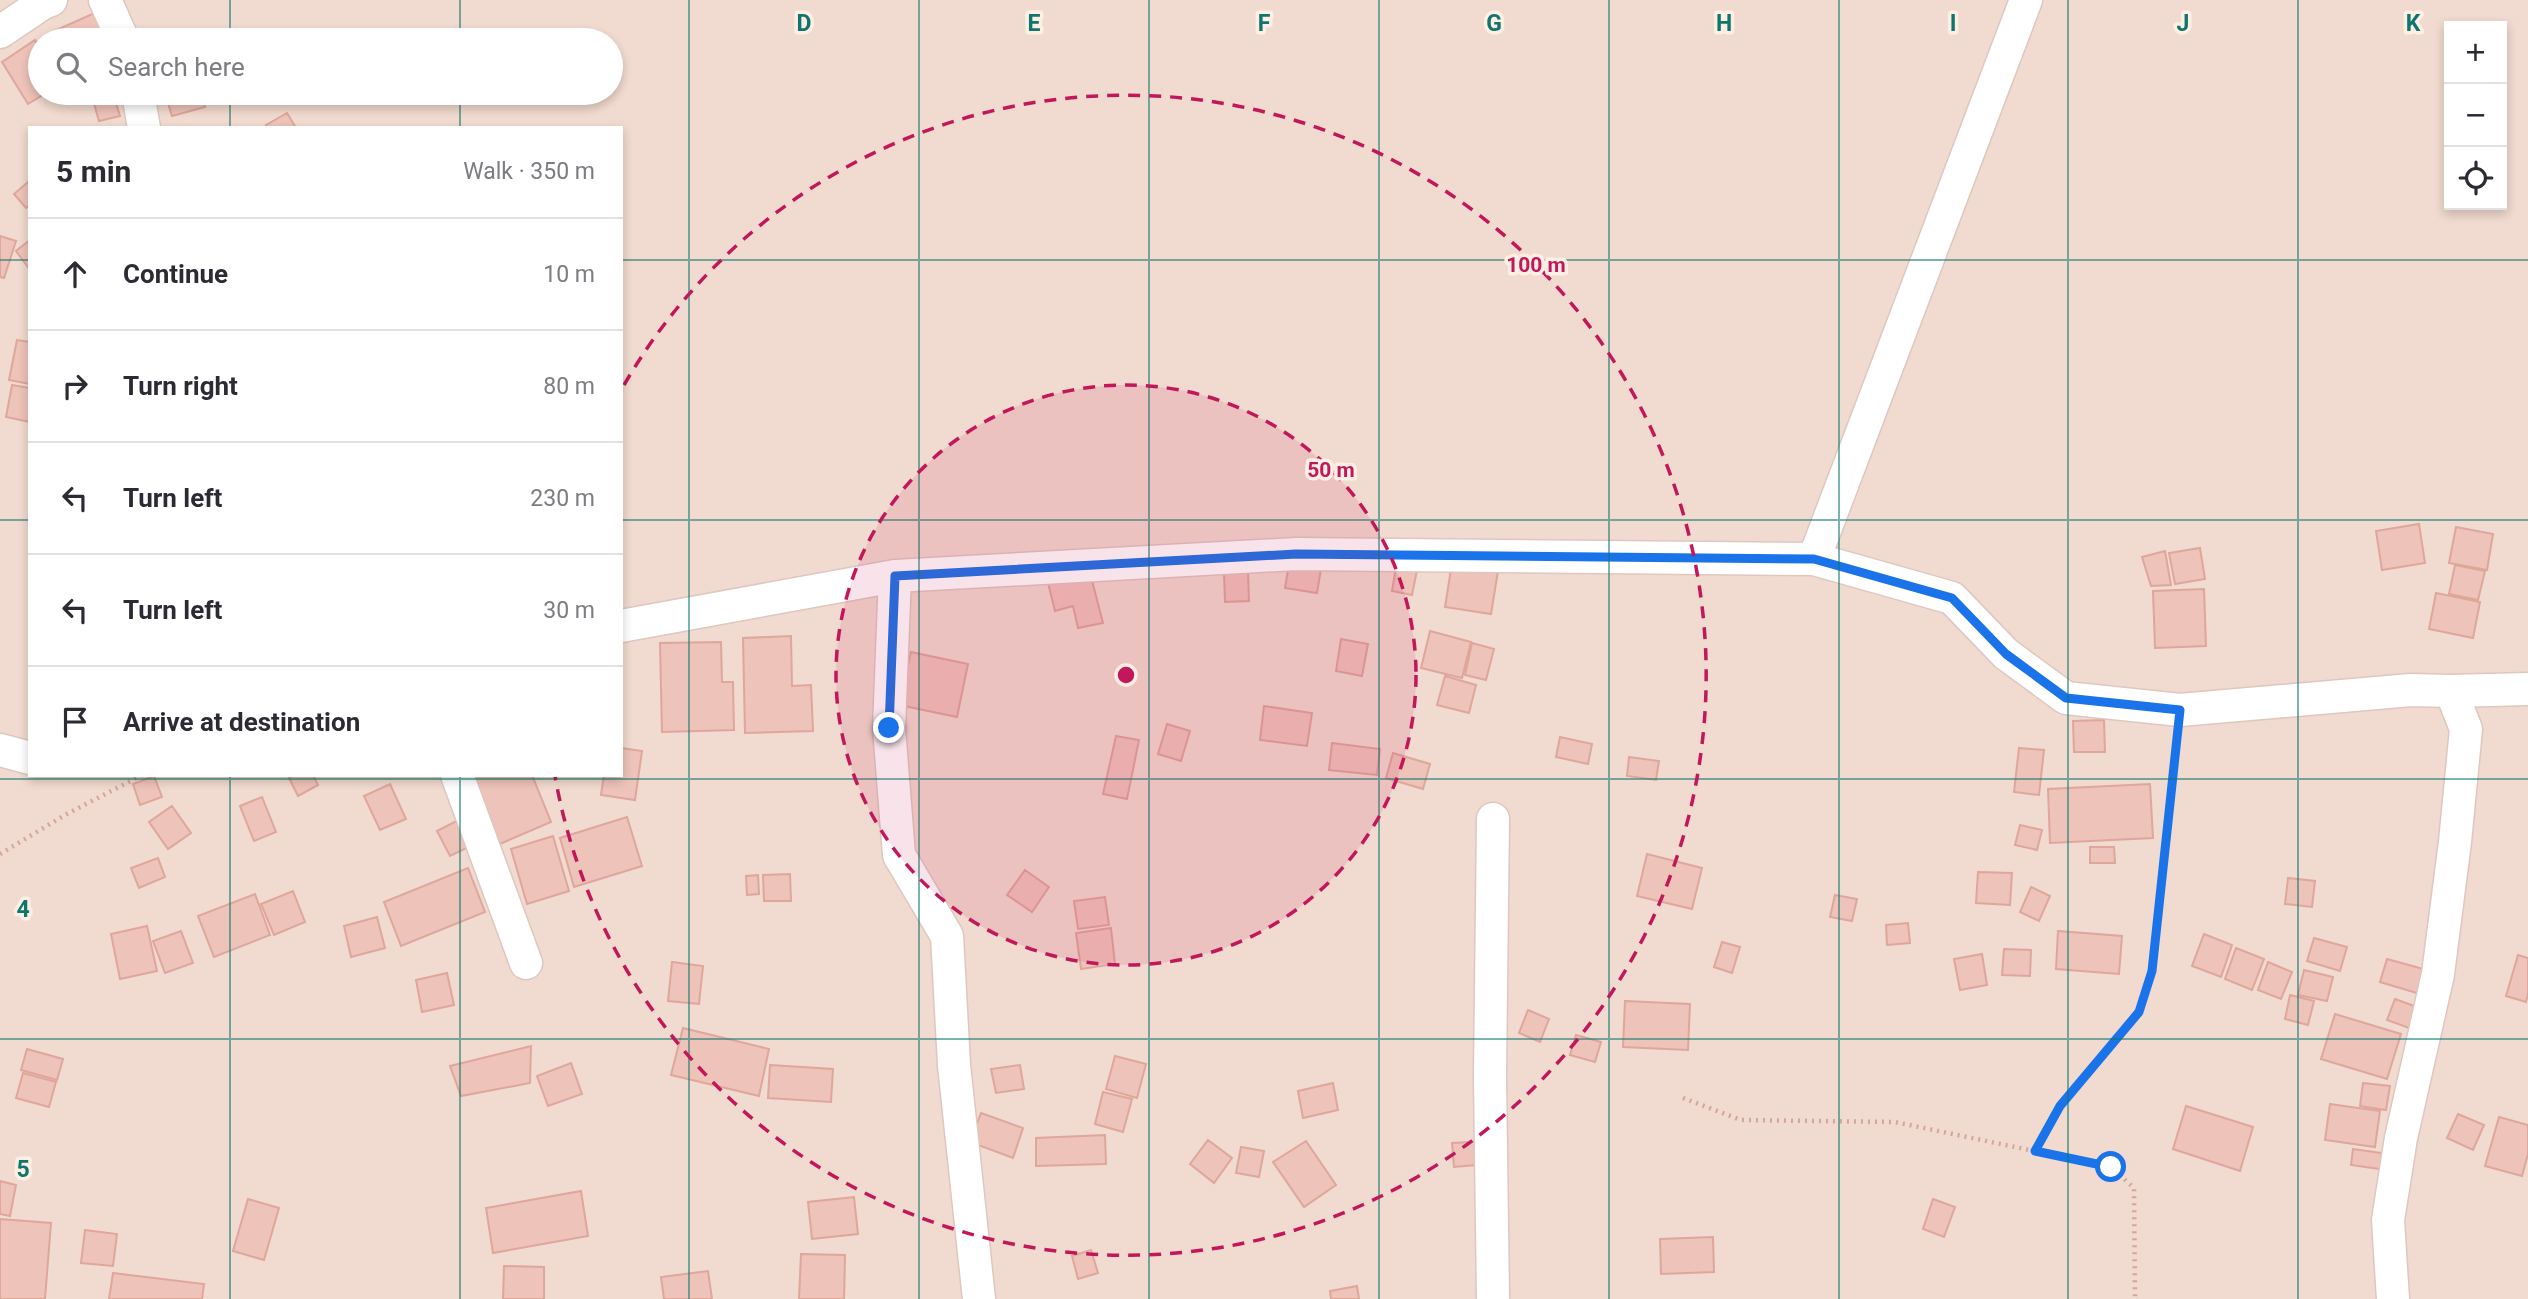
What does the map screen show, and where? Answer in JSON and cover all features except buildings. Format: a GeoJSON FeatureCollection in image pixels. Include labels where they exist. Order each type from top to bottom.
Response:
{"type":"FeatureCollection","features":[{"type":"Feature","properties":{"kind":"street"},"geometry":{"type":"LineString","coordinates":[[0,32],[43,2],[51,0]]}},
{"type":"Feature","properties":{"kind":"street"},"geometry":{"type":"LineString","coordinates":[[105,0],[118,28]]}},
{"type":"Feature","properties":{"kind":"street"},"geometry":{"type":"LineString","coordinates":[[1814,559],[2026,0]]}},
{"type":"Feature","properties":{"kind":"street"},"geometry":{"type":"LineString","coordinates":[[140,105],[144,126]]}},
{"type":"Feature","properties":{"kind":"street"},"geometry":{"type":"LineString","coordinates":[[623,626],[895,576],[1296,554],[1814,559],[1952,598],[2006,654],[2066,698],[2180,710],[2411,690],[2528,689]]}},
{"type":"Feature","properties":{"kind":"street"},"geometry":{"type":"LineString","coordinates":[[895,576],[889,728],[899,855],[947,936],[954,1065],[979,1299]]}},
{"type":"Feature","properties":{"kind":"street"},"geometry":{"type":"LineString","coordinates":[[2393,1299],[2388,1220],[2402,1138],[2438,974],[2466,729],[2451,691]]}},
{"type":"Feature","properties":{"kind":"street"},"geometry":{"type":"LineString","coordinates":[[0,750],[28,757]]}},
{"type":"Feature","properties":{"kind":"street"},"geometry":{"type":"LineString","coordinates":[[458,777],[526,963]]}},
{"type":"Feature","properties":{"kind":"street"},"geometry":{"type":"LineString","coordinates":[[1493,819],[1490,1076],[1493,1299]]}},
{"type":"Feature","properties":{"kind":"path"},"geometry":{"type":"LineString","coordinates":[[2035,1151],[2060,1106],[2139,1012],[2152,971],[2180,710]]}},
{"type":"Feature","properties":{"kind":"path"},"geometry":{"type":"LineString","coordinates":[[0,854],[65,815],[138,777]]}},
{"type":"Feature","properties":{"kind":"path"},"geometry":{"type":"LineString","coordinates":[[1683,1098],[1741,1120],[1895,1122],[2111,1167],[2134,1188],[2134,1299]]}},
{"type":"Feature","properties":{"kind":"shaded area"},"geometry":{"type":"Polygon","coordinates":[[[0,0],[2528,0],[2528,1299],[0,1299],[0,0]]]}},
{"type":"Feature","properties":{"kind":"route"},"geometry":{"type":"LineString","coordinates":[[889,728],[895,576],[1296,554],[1814,559],[1952,598],[2006,654],[2066,698],[2180,710],[2152,971],[2139,1012],[2060,1106],[2035,1151],[2111,1167]]}}]}
